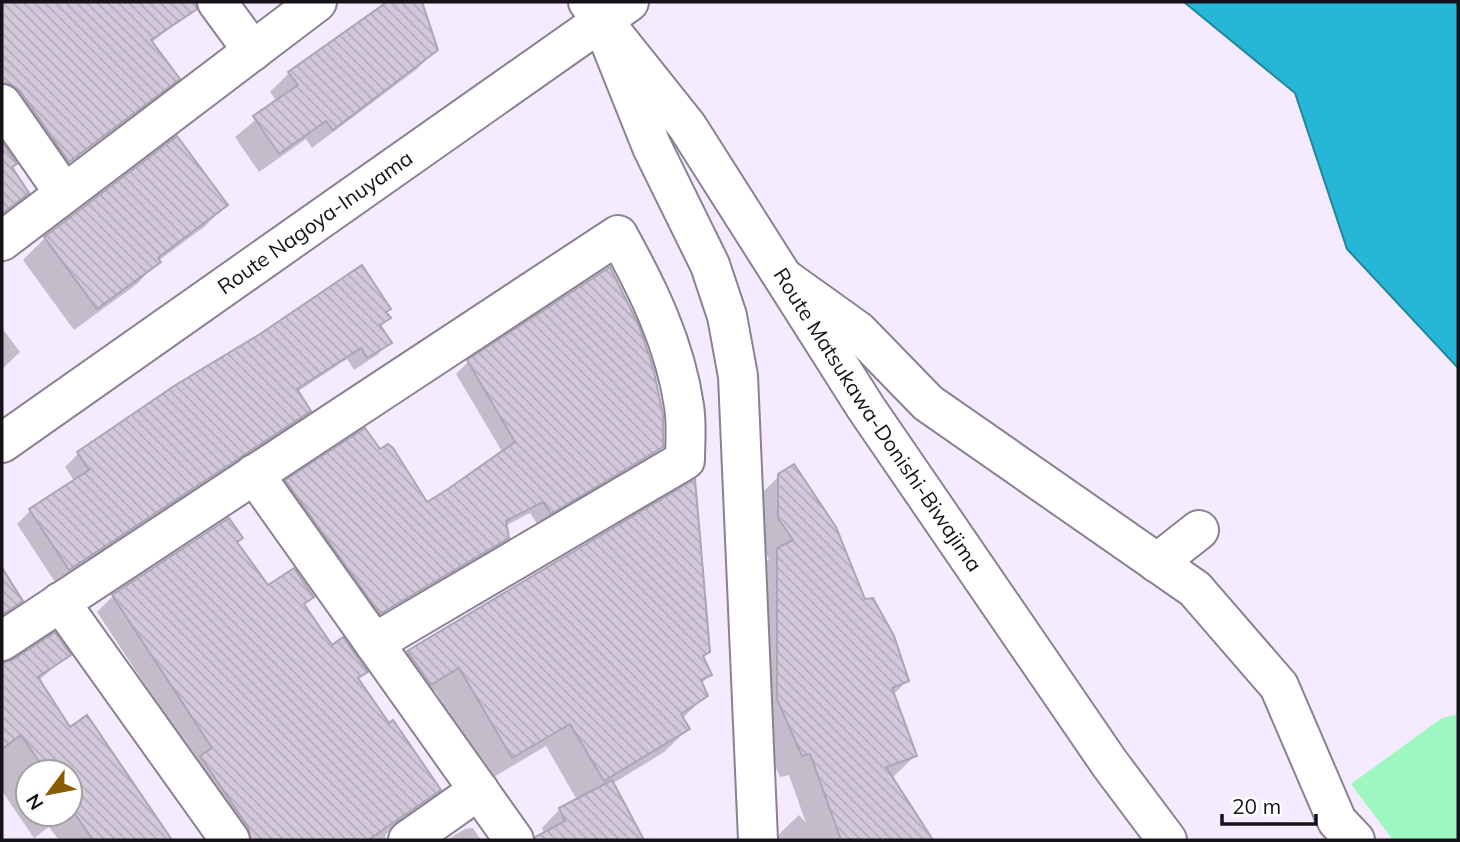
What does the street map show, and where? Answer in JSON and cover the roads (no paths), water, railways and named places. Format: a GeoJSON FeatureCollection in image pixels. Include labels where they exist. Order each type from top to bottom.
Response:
{"type":"FeatureCollection","features":[{"type":"Feature","properties":{"kind":"street"},"geometry":{"type":"LineString","coordinates":[[217,2],[253,51]]}},
{"type":"Feature","properties":{"kind":"street"},"geometry":{"type":"LineString","coordinates":[[2,241],[317,2]]}},
{"type":"Feature","properties":{"kind":"street"},"geometry":{"type":"LineString","coordinates":[[606,8],[652,147],[710,265],[727,316],[738,376],[758,840]]}},
{"type":"Feature","properties":{"kind":"street","name":"Route Matsukawa-Donishi-Biwajima"},"geometry":{"type":"LineString","coordinates":[[606,8],[687,126],[906,466],[1110,764],[1167,840]]}},
{"type":"Feature","properties":{"kind":"street","name":"Route Nagoya-Inuyama"},"geometry":{"type":"LineString","coordinates":[[2,443],[606,8]]}},
{"type":"Feature","properties":{"kind":"street"},"geometry":{"type":"LineString","coordinates":[[2,104],[64,193]]}},
{"type":"Feature","properties":{"kind":"street"},"geometry":{"type":"LineString","coordinates":[[2,641],[618,235],[657,311],[675,359],[685,409],[685,460],[374,643]]}},
{"type":"Feature","properties":{"kind":"street"},"geometry":{"type":"LineString","coordinates":[[784,278],[858,331],[928,403],[1195,589],[1279,685],[1337,821],[1355,840]]}},
{"type":"Feature","properties":{"kind":"street"},"geometry":{"type":"LineString","coordinates":[[254,474],[514,840]]}},
{"type":"Feature","properties":{"kind":"street"},"geometry":{"type":"LineString","coordinates":[[1157,563],[1199,530]]}},
{"type":"Feature","properties":{"kind":"street"},"geometry":{"type":"LineString","coordinates":[[60,602],[230,840]]}},
{"type":"Feature","properties":{"kind":"street"},"geometry":{"type":"LineString","coordinates":[[408,840],[479,790]]}},
{"type":"Feature","properties":{"kind":"water"},"geometry":{"type":"Polygon","coordinates":[[[1184,2],[1458,2],[1458,368],[1347,249],[1295,93],[1184,2]]]}}]}
